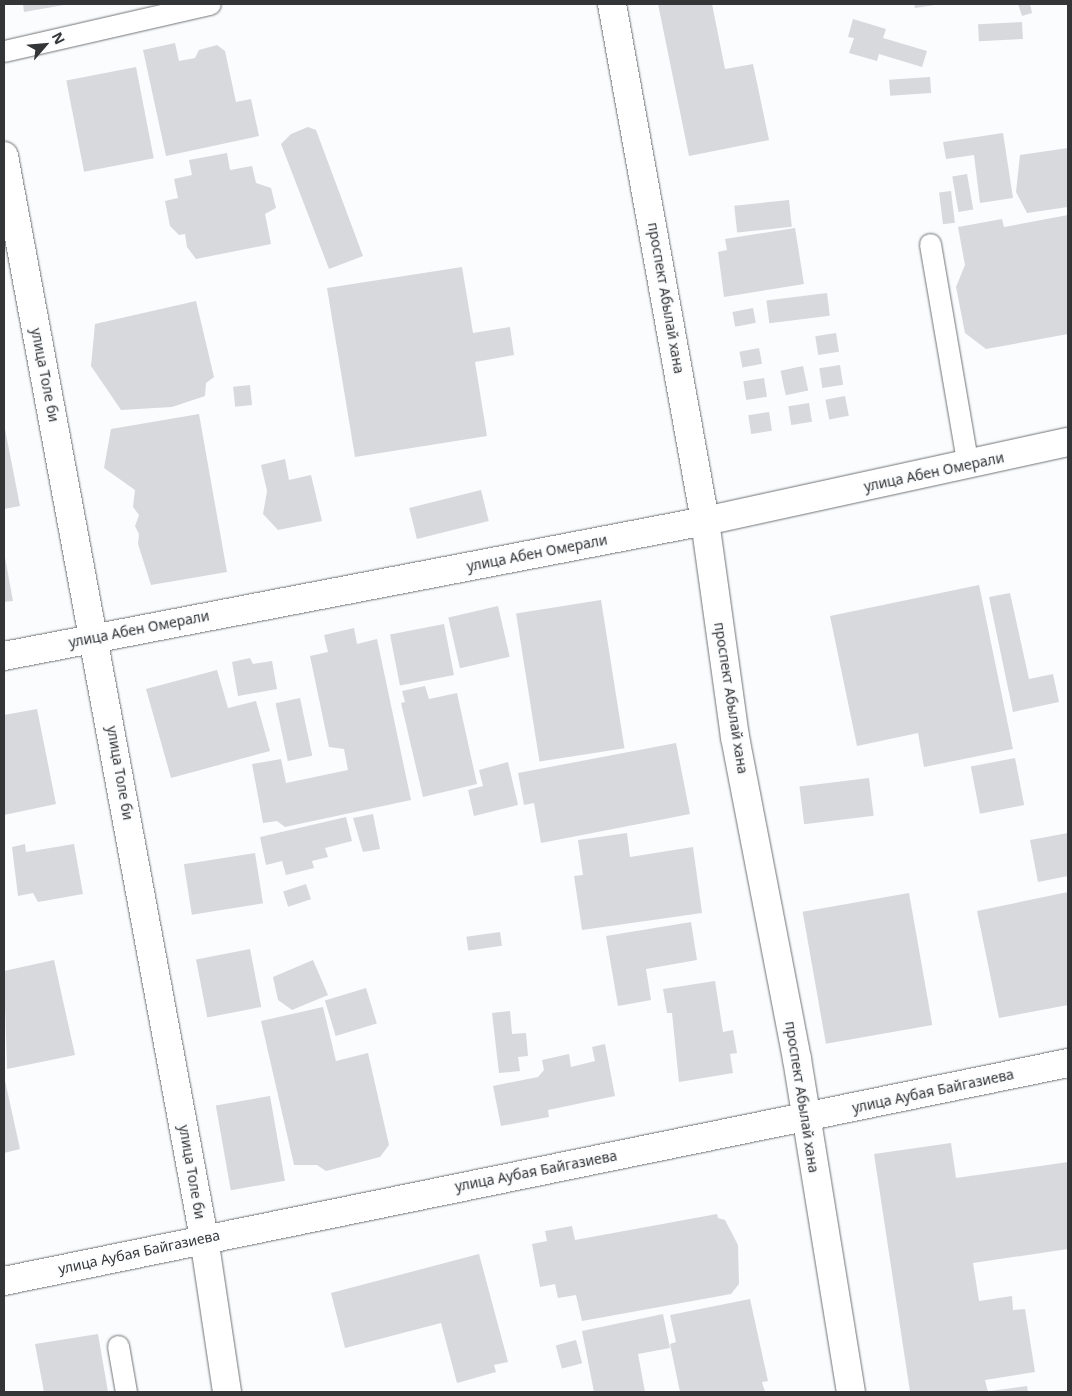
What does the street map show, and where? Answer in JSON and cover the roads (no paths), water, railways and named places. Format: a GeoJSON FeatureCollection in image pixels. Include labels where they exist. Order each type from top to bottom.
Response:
{"type":"FeatureCollection","features":[{"type":"Feature","properties":{"kind":"main road","name":"проспект Абылай хана"},"geometry":{"type":"LineString","coordinates":[[612,4],[705,521],[735,737],[806,1117],[851,1392]]}},
{"type":"Feature","properties":{"kind":"main road","name":"улица Толе би"},"geometry":{"type":"LineString","coordinates":[[4,156],[95,637],[204,1238],[228,1392]]}},
{"type":"Feature","properties":{"kind":"main road","name":"улица Абен Омерали"},"geometry":{"type":"LineString","coordinates":[[4,656],[705,521],[968,466],[1068,442]]}},
{"type":"Feature","properties":{"kind":"main road","name":"улица Аубая Байгазиева"},"geometry":{"type":"LineString","coordinates":[[4,1281],[204,1238],[1068,1063]]}},
{"type":"Feature","properties":{"kind":"lane"},"geometry":{"type":"LineString","coordinates":[[4,51],[210,4]]}},
{"type":"Feature","properties":{"kind":"lane"},"geometry":{"type":"LineString","coordinates":[[930,244],[968,466]]}},
{"type":"Feature","properties":{"kind":"lane"},"geometry":{"type":"LineString","coordinates":[[118,1346],[126,1392]]}}]}
